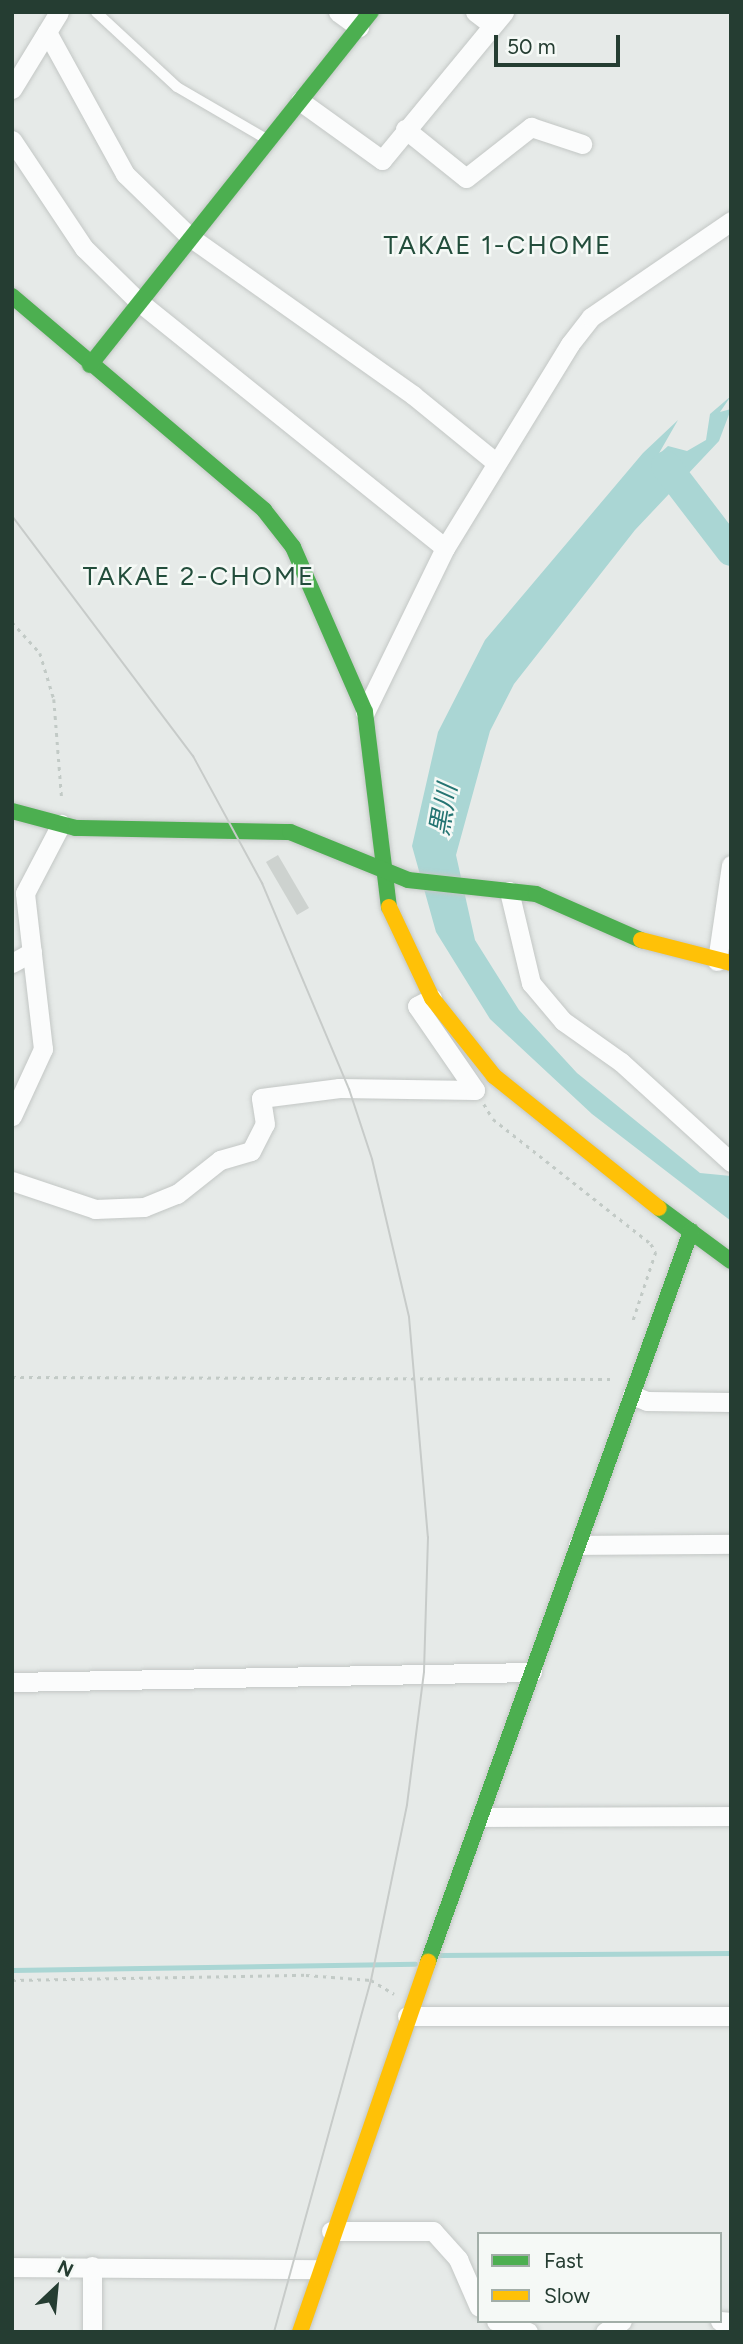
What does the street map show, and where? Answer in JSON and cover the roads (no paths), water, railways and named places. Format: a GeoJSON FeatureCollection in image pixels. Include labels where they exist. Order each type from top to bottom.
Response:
{"type":"FeatureCollection","features":[{"type":"Feature","properties":{"kind":"street"},"geometry":{"type":"LineString","coordinates":[[12,89],[59,12]]}},
{"type":"Feature","properties":{"kind":"street"},"geometry":{"type":"LineString","coordinates":[[90,365],[138,301],[365,20],[338,12]]}},
{"type":"Feature","properties":{"kind":"street"},"geometry":{"type":"LineString","coordinates":[[300,101],[382,160],[498,19],[475,12]]}},
{"type":"Feature","properties":{"kind":"street"},"geometry":{"type":"LineString","coordinates":[[47,32],[125,174],[190,237],[413,395],[495,461]]}},
{"type":"Feature","properties":{"kind":"street"},"geometry":{"type":"LineString","coordinates":[[405,129],[466,178],[531,127],[582,144]]}},
{"type":"Feature","properties":{"kind":"street"},"geometry":{"type":"LineString","coordinates":[[12,140],[84,248],[138,301],[445,548]]}},
{"type":"Feature","properties":{"kind":"street"},"geometry":{"type":"LineString","coordinates":[[365,712],[445,548],[495,461],[591,317],[731,221]]}},
{"type":"Feature","properties":{"kind":"street"},"geometry":{"type":"LineString","coordinates":[[12,296],[90,365],[264,510],[313,584],[365,712],[380,872],[389,911],[432,998],[494,1076],[561,1135],[731,1261]]}},
{"type":"Feature","properties":{"kind":"street"},"geometry":{"type":"LineString","coordinates":[[12,811],[61,824],[160,834],[290,832],[380,872],[408,880],[499,889],[566,903],[666,951],[724,962],[731,865]]}},
{"type":"Feature","properties":{"kind":"street"},"geometry":{"type":"LineString","coordinates":[[12,1116],[43,1049],[26,893],[61,824]]}},
{"type":"Feature","properties":{"kind":"street"},"geometry":{"type":"LineString","coordinates":[[499,889],[531,983],[563,1021],[621,1062],[729,1160]]}},
{"type":"Feature","properties":{"kind":"street"},"geometry":{"type":"LineString","coordinates":[[12,963],[32,952]]}},
{"type":"Feature","properties":{"kind":"street"},"geometry":{"type":"LineString","coordinates":[[12,1181],[95,1209],[144,1207],[177,1194],[220,1160],[251,1151],[265,1124],[261,1098],[339,1088],[475,1090],[417,1006],[432,998]]}},
{"type":"Feature","properties":{"kind":"street"},"geometry":{"type":"LineString","coordinates":[[300,2332],[317,2269],[691,1231]]}},
{"type":"Feature","properties":{"kind":"street"},"geometry":{"type":"LineString","coordinates":[[632,1395],[647,1401],[731,1402]]}},
{"type":"Feature","properties":{"kind":"street"},"geometry":{"type":"LineString","coordinates":[[578,1545],[731,1544]]}},
{"type":"Feature","properties":{"kind":"street"},"geometry":{"type":"LineString","coordinates":[[12,1682],[532,1672]]}},
{"type":"Feature","properties":{"kind":"street"},"geometry":{"type":"LineString","coordinates":[[481,1817],[731,1816]]}},
{"type":"Feature","properties":{"kind":"street"},"geometry":{"type":"LineString","coordinates":[[410,2010],[731,2016]]}},
{"type":"Feature","properties":{"kind":"street"},"geometry":{"type":"LineString","coordinates":[[331,2231],[433,2231],[458,2259],[477,2302]]}},
{"type":"Feature","properties":{"kind":"street"},"geometry":{"type":"LineString","coordinates":[[92,2266],[92,2332]]}},
{"type":"Feature","properties":{"kind":"street"},"geometry":{"type":"LineString","coordinates":[[12,2267],[317,2269]]}},
{"type":"Feature","properties":{"kind":"street"},"geometry":{"type":"LineString","coordinates":[[502,2323],[528,2332]]}},
{"type":"Feature","properties":{"kind":"lane"},"geometry":{"type":"LineString","coordinates":[[96,12],[177,87],[268,140]]}},
{"type":"Feature","properties":{"kind":"water","name":"黒川"},"geometry":{"type":"Polygon","coordinates":[[[731,396],[720,412],[731,409],[719,441],[635,530],[514,684],[490,731],[456,855],[475,940],[519,1010],[577,1073],[700,1173],[731,1176],[731,1221],[592,1114],[490,1019],[436,932],[412,846],[438,732],[485,640],[643,453],[678,420],[658,455],[668,446],[687,451],[706,440],[710,414],[731,396]]]}},
{"type":"Feature","properties":{"kind":"waterway"},"geometry":{"type":"LineString","coordinates":[[666,466],[731,551]]}},
{"type":"Feature","properties":{"kind":"waterway"},"geometry":{"type":"LineString","coordinates":[[440,1955],[731,1953]]}},
{"type":"Feature","properties":{"kind":"waterway"},"geometry":{"type":"LineString","coordinates":[[12,1970],[415,1964]]}},
{"type":"Feature","properties":{"kind":"tram line"},"geometry":{"type":"LineString","coordinates":[[12,516],[193,756],[262,883],[349,1089],[372,1159],[409,1317],[428,1537],[424,1672],[407,1805],[371,1980],[274,2332]]}},
{"type":"Feature","properties":{"kind":"district","name":"TAKAE 1-CHOME"},"geometry":{"type":"Point","coordinates":[498,246]}},
{"type":"Feature","properties":{"kind":"district","name":"TAKAE 2-CHOME"},"geometry":{"type":"Point","coordinates":[199,577]}}]}
